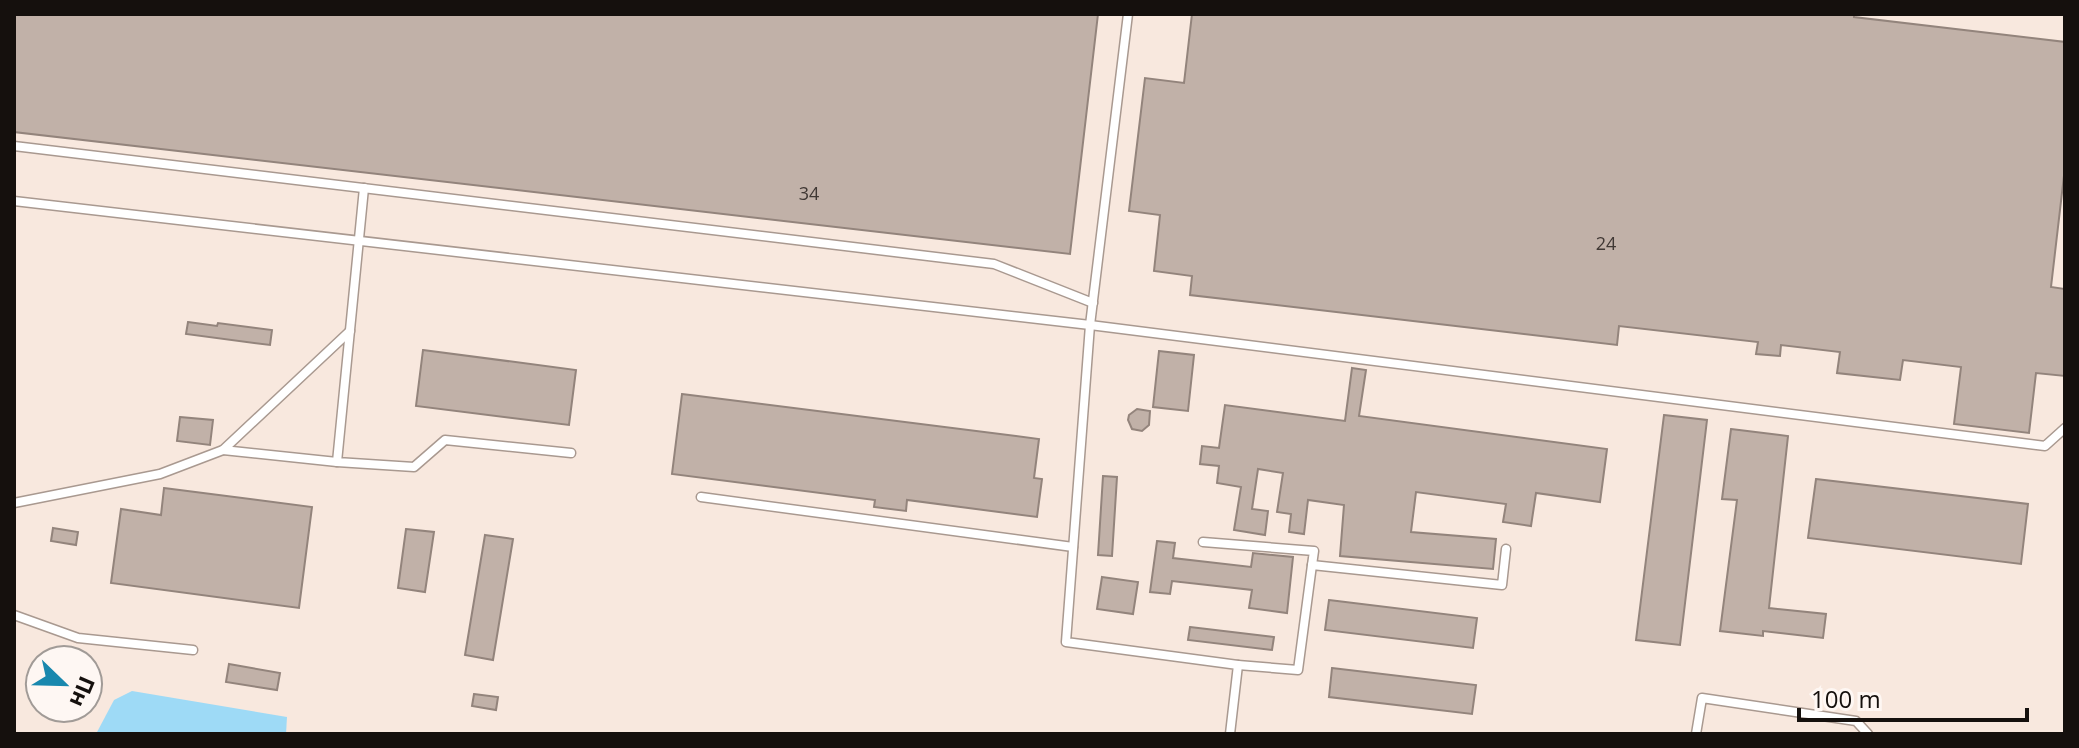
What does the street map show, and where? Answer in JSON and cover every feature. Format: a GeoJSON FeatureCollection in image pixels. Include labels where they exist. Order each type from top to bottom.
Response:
{"type":"FeatureCollection","features":[{"type":"Feature","properties":{"kind":"lane"},"geometry":{"type":"LineString","coordinates":[[1128,14],[1090,325],[1066,642],[1298,670],[1314,551],[1203,542]]}},
{"type":"Feature","properties":{"kind":"lane"},"geometry":{"type":"LineString","coordinates":[[14,146],[994,264],[1093,303]]}},
{"type":"Feature","properties":{"kind":"lane"},"geometry":{"type":"LineString","coordinates":[[337,462],[364,188]]}},
{"type":"Feature","properties":{"kind":"lane"},"geometry":{"type":"LineString","coordinates":[[14,201],[1090,325],[2045,446],[2065,428]]}},
{"type":"Feature","properties":{"kind":"lane"},"geometry":{"type":"LineString","coordinates":[[14,503],[160,474],[223,450],[350,330]]}},
{"type":"Feature","properties":{"kind":"lane"},"geometry":{"type":"LineString","coordinates":[[223,450],[414,467],[445,440],[571,453]]}},
{"type":"Feature","properties":{"kind":"lane"},"geometry":{"type":"LineString","coordinates":[[701,497],[1073,547]]}},
{"type":"Feature","properties":{"kind":"lane"},"geometry":{"type":"LineString","coordinates":[[1312,565],[1502,585],[1506,549]]}},
{"type":"Feature","properties":{"kind":"lane"},"geometry":{"type":"LineString","coordinates":[[14,615],[78,638],[193,650]]}},
{"type":"Feature","properties":{"kind":"lane"},"geometry":{"type":"LineString","coordinates":[[1230,734],[1238,665]]}},
{"type":"Feature","properties":{"kind":"lane"},"geometry":{"type":"LineString","coordinates":[[1696,734],[1702,698],[1856,721],[1868,734]]}},
{"type":"Feature","properties":{"kind":"water"},"geometry":{"type":"Polygon","coordinates":[[[132,691],[287,717],[286,734],[96,734],[114,700],[132,691]]]}},
{"type":"Feature","properties":{"kind":"building"},"geometry":{"type":"Polygon","coordinates":[[[14,14],[1098,14],[1070,254],[14,132],[14,14]]]}},
{"type":"Feature","properties":{"kind":"building"},"geometry":{"type":"Polygon","coordinates":[[[1192,14],[1854,14],[1854,17],[2065,42],[2065,167],[2051,287],[2065,289],[2065,376],[2036,373],[2029,433],[1954,424],[1961,367],[1903,360],[1900,380],[1837,373],[1840,352],[1781,345],[1780,356],[1756,354],[1758,342],[1619,326],[1617,345],[1190,295],[1192,276],[1154,271],[1160,215],[1129,211],[1145,78],[1184,83],[1192,14]]]}},
{"type":"Feature","properties":{"kind":"building"},"geometry":{"type":"Polygon","coordinates":[[[188,322],[272,330],[270,345],[186,334],[188,322]]]}},
{"type":"Feature","properties":{"kind":"building"},"geometry":{"type":"Polygon","coordinates":[[[423,350],[576,370],[569,425],[416,406],[423,350]]]}},
{"type":"Feature","properties":{"kind":"building"},"geometry":{"type":"Polygon","coordinates":[[[1159,351],[1194,355],[1188,411],[1153,407],[1159,351]]]}},
{"type":"Feature","properties":{"kind":"building"},"geometry":{"type":"Polygon","coordinates":[[[1352,368],[1366,370],[1359,416],[1607,449],[1600,502],[1536,493],[1531,526],[1503,522],[1506,504],[1416,492],[1411,532],[1496,539],[1493,569],[1340,556],[1344,505],[1308,500],[1304,534],[1289,532],[1291,514],[1277,512],[1283,473],[1258,469],[1252,509],[1268,511],[1265,535],[1234,530],[1241,487],[1217,483],[1219,466],[1200,464],[1202,446],[1219,448],[1225,405],[1345,421],[1352,368]]]}},
{"type":"Feature","properties":{"kind":"building"},"geometry":{"type":"Polygon","coordinates":[[[682,394],[1039,439],[1034,478],[1042,479],[1037,517],[907,500],[906,511],[874,507],[875,500],[672,474],[682,394]]]}},
{"type":"Feature","properties":{"kind":"building"},"geometry":{"type":"Polygon","coordinates":[[[1137,409],[1150,411],[1149,425],[1142,431],[1132,429],[1128,420],[1137,409]]]}},
{"type":"Feature","properties":{"kind":"building"},"geometry":{"type":"Polygon","coordinates":[[[1664,415],[1707,420],[1680,645],[1636,640],[1664,415]]]}},
{"type":"Feature","properties":{"kind":"building"},"geometry":{"type":"Polygon","coordinates":[[[180,417],[213,420],[210,445],[177,441],[180,417]]]}},
{"type":"Feature","properties":{"kind":"building"},"geometry":{"type":"Polygon","coordinates":[[[1731,429],[1788,436],[1769,608],[1826,614],[1823,638],[1763,631],[1763,636],[1720,631],[1737,500],[1722,499],[1731,429]]]}},
{"type":"Feature","properties":{"kind":"building"},"geometry":{"type":"Polygon","coordinates":[[[1103,476],[1117,477],[1112,556],[1098,555],[1103,476]]]}},
{"type":"Feature","properties":{"kind":"building"},"geometry":{"type":"Polygon","coordinates":[[[1816,479],[2028,504],[2021,564],[1808,538],[1816,479]]]}},
{"type":"Feature","properties":{"kind":"building"},"geometry":{"type":"Polygon","coordinates":[[[164,488],[312,507],[299,608],[111,583],[121,509],[161,515],[164,488]]]}},
{"type":"Feature","properties":{"kind":"building"},"geometry":{"type":"Polygon","coordinates":[[[53,528],[78,532],[76,545],[51,541],[53,528]]]}},
{"type":"Feature","properties":{"kind":"building"},"geometry":{"type":"Polygon","coordinates":[[[406,529],[434,532],[425,592],[398,588],[406,529]]]}},
{"type":"Feature","properties":{"kind":"building"},"geometry":{"type":"Polygon","coordinates":[[[485,535],[513,539],[493,660],[465,655],[485,535]]]}},
{"type":"Feature","properties":{"kind":"building"},"geometry":{"type":"Polygon","coordinates":[[[1157,541],[1175,543],[1173,558],[1251,567],[1253,553],[1293,557],[1287,613],[1249,608],[1252,590],[1172,581],[1170,594],[1150,592],[1157,541]]]}},
{"type":"Feature","properties":{"kind":"building"},"geometry":{"type":"Polygon","coordinates":[[[1102,577],[1138,582],[1133,614],[1097,609],[1102,577]]]}},
{"type":"Feature","properties":{"kind":"building"},"geometry":{"type":"Polygon","coordinates":[[[1329,600],[1477,618],[1473,648],[1325,630],[1329,600]]]}},
{"type":"Feature","properties":{"kind":"building"},"geometry":{"type":"Polygon","coordinates":[[[1190,627],[1274,637],[1272,650],[1188,640],[1190,627]]]}},
{"type":"Feature","properties":{"kind":"building"},"geometry":{"type":"Polygon","coordinates":[[[229,664],[280,673],[277,690],[226,682],[229,664]]]}},
{"type":"Feature","properties":{"kind":"building"},"geometry":{"type":"Polygon","coordinates":[[[1332,668],[1476,685],[1472,714],[1329,697],[1332,668]]]}},
{"type":"Feature","properties":{"kind":"building"},"geometry":{"type":"Polygon","coordinates":[[[474,694],[498,697],[496,710],[472,706],[474,694]]]}}]}
